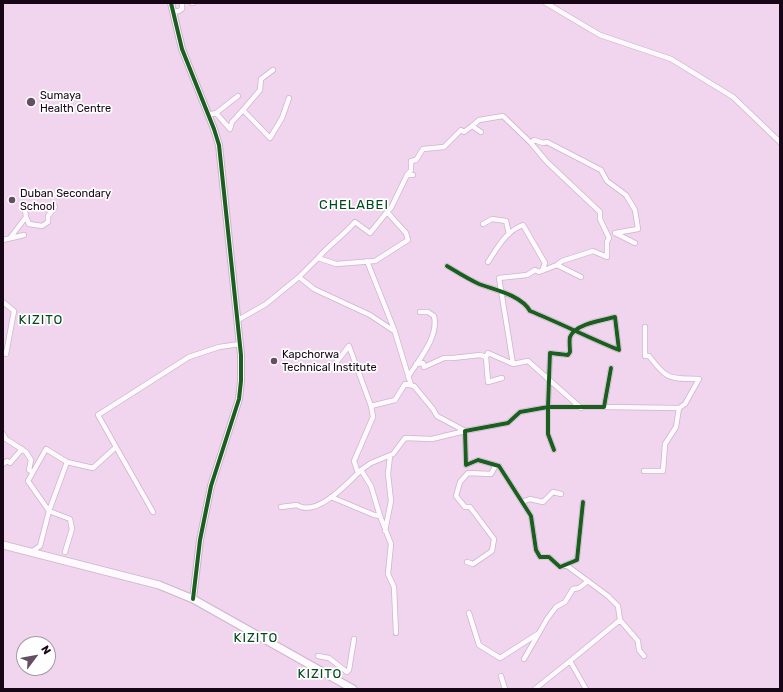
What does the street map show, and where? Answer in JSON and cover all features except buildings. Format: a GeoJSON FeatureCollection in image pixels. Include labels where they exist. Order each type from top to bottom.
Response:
{"type":"FeatureCollection","features":[{"type":"Feature","properties":{"kind":"main road"},"geometry":{"type":"LineString","coordinates":[[3,546],[159,585],[193,600],[353,689]]}},
{"type":"Feature","properties":{"kind":"street"},"geometry":{"type":"LineString","coordinates":[[171,3],[182,49],[214,129],[221,156],[228,243],[240,344],[241,382],[239,399],[211,486],[200,540],[193,600]]}},
{"type":"Feature","properties":{"kind":"street"},"geometry":{"type":"LineString","coordinates":[[173,12],[182,9],[182,3]]}},
{"type":"Feature","properties":{"kind":"street"},"geometry":{"type":"LineString","coordinates":[[546,3],[600,35],[672,59],[733,97],[780,142]]}},
{"type":"Feature","properties":{"kind":"street"},"geometry":{"type":"LineString","coordinates":[[216,112],[230,129],[232,122],[260,90],[261,79],[273,70]]}},
{"type":"Feature","properties":{"kind":"street"},"geometry":{"type":"LineString","coordinates":[[208,115],[216,112],[238,96]]}},
{"type":"Feature","properties":{"kind":"street"},"geometry":{"type":"LineString","coordinates":[[243,110],[270,138],[282,118],[289,98]]}},
{"type":"Feature","properties":{"kind":"street"},"geometry":{"type":"LineString","coordinates":[[238,320],[266,304],[299,277],[331,243],[347,231],[355,222],[370,233],[391,208],[407,175],[411,170],[411,160],[416,160],[423,149],[444,147],[461,130],[464,132],[478,120],[503,116],[531,143],[547,162],[600,212],[600,219],[609,238],[607,242],[607,257],[593,251],[562,261],[557,265],[539,272],[535,270],[527,275],[499,278],[512,364]]}},
{"type":"Feature","properties":{"kind":"street"},"geometry":{"type":"LineString","coordinates":[[472,126],[481,132]]}},
{"type":"Feature","properties":{"kind":"street"},"geometry":{"type":"LineString","coordinates":[[531,143],[534,140],[543,143],[547,142],[601,170],[607,181],[626,196],[635,210],[638,229],[615,233],[635,243]]}},
{"type":"Feature","properties":{"kind":"street"},"geometry":{"type":"LineString","coordinates":[[407,175],[413,175]]}},
{"type":"Feature","properties":{"kind":"street"},"geometry":{"type":"LineString","coordinates":[[24,203],[26,217],[29,224],[42,226],[48,222],[48,216],[55,207]]}},
{"type":"Feature","properties":{"kind":"street"},"geometry":{"type":"LineString","coordinates":[[318,258],[336,264],[375,261],[408,240],[406,233],[387,212]]}},
{"type":"Feature","properties":{"kind":"street"},"geometry":{"type":"LineString","coordinates":[[10,238],[26,217]]}},
{"type":"Feature","properties":{"kind":"street"},"geometry":{"type":"LineString","coordinates":[[483,224],[492,219],[506,221],[509,234]]}},
{"type":"Feature","properties":{"kind":"street"},"geometry":{"type":"LineString","coordinates":[[488,262],[501,242],[512,229],[523,225],[545,263],[542,271]]}},
{"type":"Feature","properties":{"kind":"street"},"geometry":{"type":"LineString","coordinates":[[3,240],[24,235]]}},
{"type":"Feature","properties":{"kind":"street"},"geometry":{"type":"LineString","coordinates":[[367,261],[394,331],[411,385]]}},
{"type":"Feature","properties":{"kind":"street"},"geometry":{"type":"LineString","coordinates":[[557,265],[581,277]]}},
{"type":"Feature","properties":{"kind":"street"},"geometry":{"type":"LineString","coordinates":[[447,266],[480,284],[501,291],[528,307],[530,311],[576,330],[594,340],[619,350],[615,317],[589,323],[576,330],[570,338],[570,352],[568,355],[550,353],[548,380],[548,434],[554,450]]}},
{"type":"Feature","properties":{"kind":"street"},"geometry":{"type":"LineString","coordinates":[[299,277],[314,289],[370,315],[394,331]]}},
{"type":"Feature","properties":{"kind":"street"},"geometry":{"type":"LineString","coordinates":[[3,302],[14,311],[6,354],[3,352]]}},
{"type":"Feature","properties":{"kind":"street"},"geometry":{"type":"LineString","coordinates":[[408,377],[434,334],[436,324],[434,316],[428,312],[420,312]]}},
{"type":"Feature","properties":{"kind":"street"},"geometry":{"type":"LineString","coordinates":[[281,507],[297,505],[300,507],[312,507],[331,497],[371,463],[393,454],[405,438],[432,438],[508,424],[520,412],[548,407],[679,408],[685,404],[699,379],[671,378],[663,374],[649,356],[645,356],[645,327]]}},
{"type":"Feature","properties":{"kind":"street"},"geometry":{"type":"LineString","coordinates":[[153,512],[98,414],[189,357],[219,347],[240,344]]}},
{"type":"Feature","properties":{"kind":"street"},"geometry":{"type":"LineString","coordinates":[[331,369],[349,346],[371,406],[373,417],[354,460],[371,486],[385,532],[391,544],[388,574],[394,587],[396,633]]}},
{"type":"Feature","properties":{"kind":"street"},"geometry":{"type":"LineString","coordinates":[[502,378],[488,382],[486,357],[488,353],[512,364],[528,361],[581,408]]}},
{"type":"Feature","properties":{"kind":"street"},"geometry":{"type":"LineString","coordinates":[[416,364],[423,363],[424,368],[444,358],[480,355],[486,357]]}},
{"type":"Feature","properties":{"kind":"street"},"geometry":{"type":"LineString","coordinates":[[604,407],[611,368]]}},
{"type":"Feature","properties":{"kind":"street"},"geometry":{"type":"LineString","coordinates":[[371,406],[394,400],[405,384],[411,385],[414,386],[429,403],[437,416],[465,431]]}},
{"type":"Feature","properties":{"kind":"street"},"geometry":{"type":"LineString","coordinates":[[644,471],[663,471],[665,444],[676,427],[679,408]]}},
{"type":"Feature","properties":{"kind":"street"},"geometry":{"type":"LineString","coordinates":[[465,431],[466,464],[478,460],[499,466],[531,516],[536,550],[540,557],[549,557],[560,567],[577,560],[583,502]]}},
{"type":"Feature","properties":{"kind":"street"},"geometry":{"type":"LineString","coordinates":[[3,434],[6,439],[26,452],[31,460],[29,470],[33,472]]}},
{"type":"Feature","properties":{"kind":"street"},"geometry":{"type":"LineString","coordinates":[[65,552],[72,529],[70,519],[49,510],[28,481],[46,450],[67,462],[93,468],[116,447]]}},
{"type":"Feature","properties":{"kind":"street"},"geometry":{"type":"LineString","coordinates":[[3,464],[7,461],[10,463],[22,449]]}},
{"type":"Feature","properties":{"kind":"street"},"geometry":{"type":"LineString","coordinates":[[385,532],[391,501],[388,474],[390,456]]}},
{"type":"Feature","properties":{"kind":"street"},"geometry":{"type":"LineString","coordinates":[[31,552],[40,546],[49,510],[67,462]]}},
{"type":"Feature","properties":{"kind":"street"},"geometry":{"type":"LineString","coordinates":[[467,562],[473,564],[492,551],[494,539],[470,507],[465,507],[456,496],[460,482],[468,473],[491,474],[496,465]]}},
{"type":"Feature","properties":{"kind":"street"},"geometry":{"type":"LineString","coordinates":[[522,502],[530,499],[543,502],[553,492],[561,494]]}},
{"type":"Feature","properties":{"kind":"street"},"geometry":{"type":"LineString","coordinates":[[331,497],[374,515],[380,516]]}},
{"type":"Feature","properties":{"kind":"street"},"geometry":{"type":"LineString","coordinates":[[566,565],[608,596],[618,606],[620,620],[638,641],[639,650],[644,656]]}},
{"type":"Feature","properties":{"kind":"street"},"geometry":{"type":"LineString","coordinates":[[524,659],[556,607],[566,602],[573,589],[579,588],[588,581]]}},
{"type":"Feature","properties":{"kind":"street"},"geometry":{"type":"LineString","coordinates":[[469,613],[479,646],[500,658],[539,633]]}},
{"type":"Feature","properties":{"kind":"street"},"geometry":{"type":"LineString","coordinates":[[535,689],[620,620]]}},
{"type":"Feature","properties":{"kind":"street"},"geometry":{"type":"LineString","coordinates":[[318,656],[329,658],[347,672],[349,670],[354,639]]}},
{"type":"Feature","properties":{"kind":"street"},"geometry":{"type":"LineString","coordinates":[[570,661],[586,689]]}},
{"type":"Feature","properties":{"kind":"street"},"geometry":{"type":"LineString","coordinates":[[501,676],[505,689]]}},
{"type":"Feature","properties":{"kind":"cycle path"},"geometry":{"type":"LineString","coordinates":[[171,3],[182,49],[219,145],[241,355],[239,399],[211,486],[200,540],[193,599]]}},
{"type":"Feature","properties":{"kind":"cycle path"},"geometry":{"type":"LineString","coordinates":[[447,266],[479,284],[514,297],[526,305],[530,311],[552,320],[574,330],[586,336],[597,341],[619,350],[615,317],[590,323],[577,329],[573,333],[570,337],[570,352],[568,355],[550,353],[548,407],[604,407],[611,368]]}},
{"type":"Feature","properties":{"kind":"cycle path"},"geometry":{"type":"LineString","coordinates":[[554,450],[548,434],[548,407],[520,412],[508,423],[465,431],[466,465],[478,460],[499,466],[531,516],[536,550],[540,557],[549,557],[560,567],[577,560],[583,502]]}},
{"type":"Feature","properties":{"kind":"place","name":"Sumaya Health Centre"},"geometry":{"type":"Point","coordinates":[31,102]}},
{"type":"Feature","properties":{"kind":"place","name":"Duban Secondary School"},"geometry":{"type":"Point","coordinates":[12,200]}},
{"type":"Feature","properties":{"kind":"place","name":"Kapchorwa Technical Institute"},"geometry":{"type":"Point","coordinates":[274,361]}},
{"type":"Feature","properties":{"kind":"district","name":"CHELABEI"},"geometry":{"type":"Point","coordinates":[354,205]}},
{"type":"Feature","properties":{"kind":"district","name":"KIZITO"},"geometry":{"type":"Point","coordinates":[41,320]}},
{"type":"Feature","properties":{"kind":"district","name":"KIZITO"},"geometry":{"type":"Point","coordinates":[256,638]}},
{"type":"Feature","properties":{"kind":"district","name":"KIZITO"},"geometry":{"type":"Point","coordinates":[320,674]}}]}
